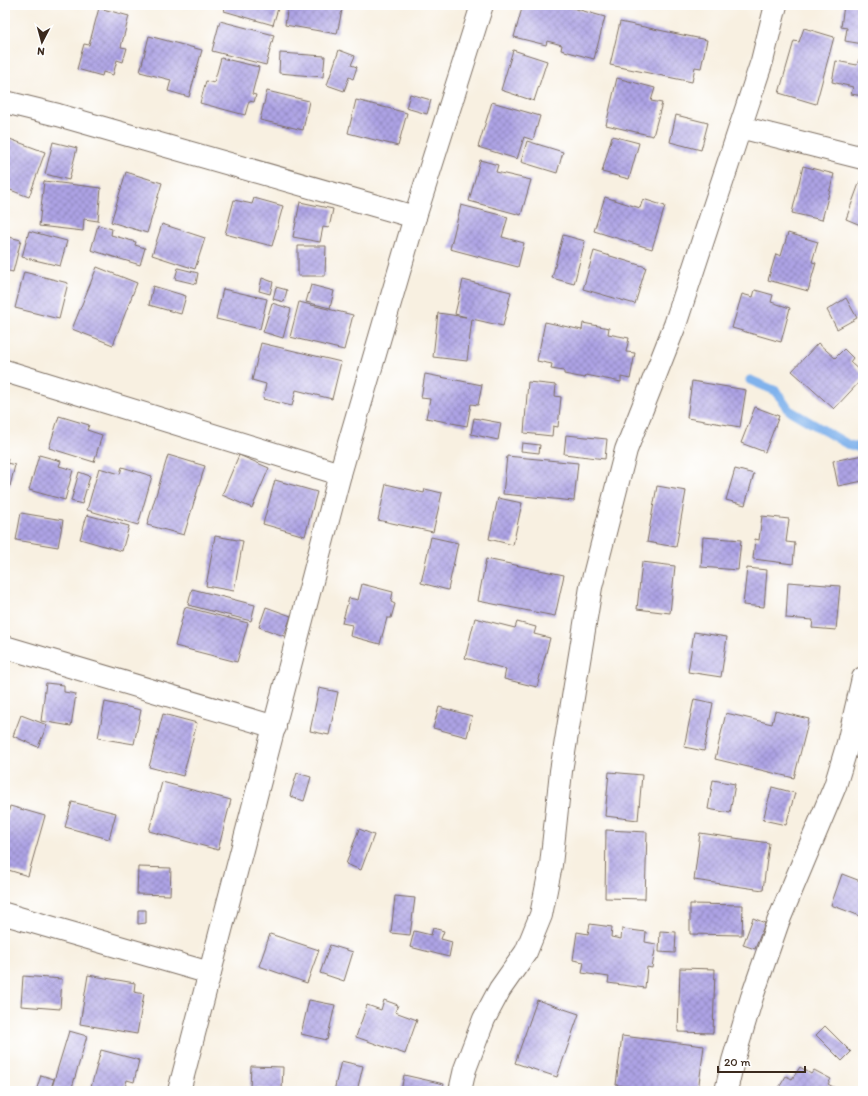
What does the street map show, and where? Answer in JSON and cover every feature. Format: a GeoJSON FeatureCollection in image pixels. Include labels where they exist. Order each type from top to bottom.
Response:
{"type":"FeatureCollection","features":[{"type":"Feature","properties":{"kind":"street"},"geometry":{"type":"LineString","coordinates":[[180,1091],[340,474],[415,217],[482,5]]}},
{"type":"Feature","properties":{"kind":"street"},"geometry":{"type":"LineString","coordinates":[[460,1091],[465,1069],[484,1019],[500,989],[526,952],[541,915],[551,865],[561,771],[591,587],[626,450],[675,325],[762,61],[776,5]]}},
{"type":"Feature","properties":{"kind":"street"},"geometry":{"type":"LineString","coordinates":[[5,102],[66,117],[415,217]]}},
{"type":"Feature","properties":{"kind":"street"},"geometry":{"type":"LineString","coordinates":[[740,127],[863,158]]}},
{"type":"Feature","properties":{"kind":"street"},"geometry":{"type":"LineString","coordinates":[[5,371],[340,474]]}},
{"type":"Feature","properties":{"kind":"street"},"geometry":{"type":"LineString","coordinates":[[5,646],[275,727]]}},
{"type":"Feature","properties":{"kind":"street"},"geometry":{"type":"LineString","coordinates":[[726,1091],[733,1061],[752,997],[778,922],[835,786],[848,743],[863,678]]}},
{"type":"Feature","properties":{"kind":"street"},"geometry":{"type":"LineString","coordinates":[[5,914],[210,973]]}},
{"type":"Feature","properties":{"kind":"building"},"geometry":{"type":"Polygon","coordinates":[[[226,5],[279,5],[273,25],[224,11],[226,5]]]}},
{"type":"Feature","properties":{"kind":"building"},"geometry":{"type":"Polygon","coordinates":[[[288,5],[343,5],[337,34],[285,25],[288,5]]]}},
{"type":"Feature","properties":{"kind":"building"},"geometry":{"type":"Polygon","coordinates":[[[529,5],[562,5],[605,17],[594,59],[561,50],[562,45],[547,41],[546,45],[514,37],[522,8],[528,9],[529,5]]]}},
{"type":"Feature","properties":{"kind":"building"},"geometry":{"type":"Polygon","coordinates":[[[844,5],[863,5],[863,44],[845,41],[847,28],[841,27],[844,5]]]}},
{"type":"Feature","properties":{"kind":"building"},"geometry":{"type":"Polygon","coordinates":[[[99,8],[129,16],[121,47],[127,48],[123,62],[117,60],[113,75],[103,72],[102,76],[77,69],[84,44],[89,45],[99,8]]]}},
{"type":"Feature","properties":{"kind":"building"},"geometry":{"type":"Polygon","coordinates":[[[220,21],[274,35],[266,65],[212,51],[220,21]]]}},
{"type":"Feature","properties":{"kind":"building"},"geometry":{"type":"Polygon","coordinates":[[[620,22],[707,40],[701,68],[695,67],[692,82],[610,65],[620,22]]]}},
{"type":"Feature","properties":{"kind":"building"},"geometry":{"type":"Polygon","coordinates":[[[804,28],[834,37],[816,104],[779,93],[794,41],[799,42],[804,28]]]}},
{"type":"Feature","properties":{"kind":"building"},"geometry":{"type":"Polygon","coordinates":[[[149,36],[202,50],[189,97],[168,91],[171,80],[140,72],[149,36]]]}},
{"type":"Feature","properties":{"kind":"building"},"geometry":{"type":"Polygon","coordinates":[[[339,50],[355,56],[351,65],[357,67],[353,79],[349,77],[344,91],[327,85],[339,50]]]}},
{"type":"Feature","properties":{"kind":"building"},"geometry":{"type":"Polygon","coordinates":[[[513,50],[547,61],[534,101],[501,90],[513,50]]]}},
{"type":"Feature","properties":{"kind":"building"},"geometry":{"type":"Polygon","coordinates":[[[280,53],[325,56],[323,77],[279,73],[280,53]]]}},
{"type":"Feature","properties":{"kind":"building"},"geometry":{"type":"Polygon","coordinates":[[[221,58],[259,67],[252,94],[256,95],[254,102],[249,101],[245,115],[200,103],[206,81],[214,83],[221,58]]]}},
{"type":"Feature","properties":{"kind":"building"},"geometry":{"type":"Polygon","coordinates":[[[859,59],[863,60],[863,96],[851,94],[853,87],[832,82],[836,61],[857,65],[859,59]]]}},
{"type":"Feature","properties":{"kind":"building"},"geometry":{"type":"Polygon","coordinates":[[[617,78],[655,88],[651,101],[662,103],[653,136],[606,125],[617,78]]]}},
{"type":"Feature","properties":{"kind":"building"},"geometry":{"type":"Polygon","coordinates":[[[267,91],[309,101],[303,130],[260,120],[267,91]]]}},
{"type":"Feature","properties":{"kind":"building"},"geometry":{"type":"Polygon","coordinates":[[[410,94],[431,100],[427,114],[406,108],[410,94]]]}},
{"type":"Feature","properties":{"kind":"building"},"geometry":{"type":"Polygon","coordinates":[[[356,100],[407,113],[398,146],[348,133],[356,100]]]}},
{"type":"Feature","properties":{"kind":"building"},"geometry":{"type":"Polygon","coordinates":[[[492,102],[540,116],[533,140],[524,137],[517,159],[478,147],[492,102]]]}},
{"type":"Feature","properties":{"kind":"building"},"geometry":{"type":"Polygon","coordinates":[[[676,115],[708,123],[701,150],[670,142],[676,115]]]}},
{"type":"Feature","properties":{"kind":"building"},"geometry":{"type":"Polygon","coordinates":[[[612,136],[639,143],[629,179],[602,172],[612,136]]]}},
{"type":"Feature","properties":{"kind":"building"},"geometry":{"type":"Polygon","coordinates":[[[7,138],[45,152],[29,197],[5,188],[5,144],[7,138]]]}},
{"type":"Feature","properties":{"kind":"building"},"geometry":{"type":"Polygon","coordinates":[[[527,141],[563,152],[557,173],[521,162],[527,141]]]}},
{"type":"Feature","properties":{"kind":"building"},"geometry":{"type":"Polygon","coordinates":[[[53,142],[77,148],[69,180],[45,174],[53,142]]]}},
{"type":"Feature","properties":{"kind":"building"},"geometry":{"type":"Polygon","coordinates":[[[480,160],[498,165],[496,172],[531,180],[521,215],[469,201],[480,160]]]}},
{"type":"Feature","properties":{"kind":"building"},"geometry":{"type":"Polygon","coordinates":[[[803,166],[834,174],[822,220],[792,213],[803,166]]]}},
{"type":"Feature","properties":{"kind":"building"},"geometry":{"type":"Polygon","coordinates":[[[126,172],[162,183],[147,233],[111,222],[126,172]]]}},
{"type":"Feature","properties":{"kind":"building"},"geometry":{"type":"Polygon","coordinates":[[[44,181],[101,188],[98,221],[84,219],[83,231],[39,226],[44,181]]]}},
{"type":"Feature","properties":{"kind":"building"},"geometry":{"type":"Polygon","coordinates":[[[860,181],[863,182],[863,226],[846,219],[860,181]]]}},
{"type":"Feature","properties":{"kind":"building"},"geometry":{"type":"Polygon","coordinates":[[[605,197],[640,208],[643,199],[665,206],[652,249],[594,231],[605,197]]]}},
{"type":"Feature","properties":{"kind":"building"},"geometry":{"type":"Polygon","coordinates":[[[254,198],[283,206],[272,246],[225,234],[234,200],[252,204],[254,198]]]}},
{"type":"Feature","properties":{"kind":"building"},"geometry":{"type":"Polygon","coordinates":[[[300,202],[333,209],[329,228],[323,227],[320,242],[293,237],[300,202]]]}},
{"type":"Feature","properties":{"kind":"building"},"geometry":{"type":"Polygon","coordinates":[[[461,205],[508,217],[502,237],[524,243],[518,267],[450,249],[461,205]]]}},
{"type":"Feature","properties":{"kind":"building"},"geometry":{"type":"Polygon","coordinates":[[[162,224],[205,238],[195,269],[152,255],[162,224]]]}},
{"type":"Feature","properties":{"kind":"building"},"geometry":{"type":"Polygon","coordinates":[[[98,225],[112,229],[111,235],[136,242],[135,245],[145,248],[140,265],[91,250],[98,225]]]}},
{"type":"Feature","properties":{"kind":"building"},"geometry":{"type":"Polygon","coordinates":[[[29,231],[67,241],[60,266],[22,257],[29,231]]]}},
{"type":"Feature","properties":{"kind":"building"},"geometry":{"type":"Polygon","coordinates":[[[788,233],[818,242],[812,262],[816,263],[808,291],[768,280],[776,254],[781,256],[788,233]]]}},
{"type":"Feature","properties":{"kind":"building"},"geometry":{"type":"Polygon","coordinates":[[[563,235],[585,241],[574,284],[552,278],[563,235]]]}},
{"type":"Feature","properties":{"kind":"building"},"geometry":{"type":"Polygon","coordinates":[[[5,236],[21,240],[13,272],[5,270],[5,236]]]}},
{"type":"Feature","properties":{"kind":"building"},"geometry":{"type":"Polygon","coordinates":[[[298,246],[326,246],[325,276],[298,276],[298,246]]]}},
{"type":"Feature","properties":{"kind":"building"},"geometry":{"type":"Polygon","coordinates":[[[594,251],[646,267],[635,304],[583,289],[594,251]]]}},
{"type":"Feature","properties":{"kind":"building"},"geometry":{"type":"Polygon","coordinates":[[[97,267],[137,283],[113,345],[72,329],[97,267]]]}},
{"type":"Feature","properties":{"kind":"building"},"geometry":{"type":"Polygon","coordinates":[[[178,268],[198,273],[196,284],[175,279],[178,268]]]}},
{"type":"Feature","properties":{"kind":"building"},"geometry":{"type":"Polygon","coordinates":[[[24,272],[68,283],[59,319],[15,308],[24,272]]]}},
{"type":"Feature","properties":{"kind":"building"},"geometry":{"type":"Polygon","coordinates":[[[262,278],[273,282],[270,294],[259,291],[262,278]]]}},
{"type":"Feature","properties":{"kind":"building"},"geometry":{"type":"Polygon","coordinates":[[[463,280],[511,292],[503,326],[472,319],[467,361],[433,357],[438,313],[466,317],[455,314],[463,280]]]}},
{"type":"Feature","properties":{"kind":"building"},"geometry":{"type":"Polygon","coordinates":[[[311,285],[334,291],[330,308],[306,302],[311,285]]]}},
{"type":"Feature","properties":{"kind":"building"},"geometry":{"type":"Polygon","coordinates":[[[153,286],[186,296],[181,314],[149,305],[153,286]]]}},
{"type":"Feature","properties":{"kind":"building"},"geometry":{"type":"Polygon","coordinates":[[[276,287],[287,290],[284,302],[273,299],[276,287]]]}},
{"type":"Feature","properties":{"kind":"building"},"geometry":{"type":"Polygon","coordinates":[[[223,289],[267,299],[260,329],[216,319],[223,289]]]}},
{"type":"Feature","properties":{"kind":"building"},"geometry":{"type":"Polygon","coordinates":[[[755,290],[773,295],[771,302],[790,308],[781,342],[732,328],[742,294],[753,297],[755,290]]]}},
{"type":"Feature","properties":{"kind":"building"},"geometry":{"type":"Polygon","coordinates":[[[846,298],[857,318],[837,329],[827,310],[846,298]]]}},
{"type":"Feature","properties":{"kind":"building"},"geometry":{"type":"Polygon","coordinates":[[[299,302],[353,315],[344,350],[290,337],[299,302]]]}},
{"type":"Feature","properties":{"kind":"building"},"geometry":{"type":"Polygon","coordinates":[[[272,303],[291,309],[283,338],[263,332],[272,303]]]}},
{"type":"Feature","properties":{"kind":"building"},"geometry":{"type":"Polygon","coordinates":[[[545,322],[582,330],[583,323],[609,328],[608,334],[629,338],[626,352],[635,353],[630,379],[621,377],[621,382],[586,375],[585,378],[564,374],[564,371],[551,369],[552,364],[537,361],[545,322]]]}},
{"type":"Feature","properties":{"kind":"building"},"geometry":{"type":"Polygon","coordinates":[[[261,343],[341,362],[332,399],[296,390],[292,406],[263,399],[266,384],[252,380],[261,343]]]}},
{"type":"Feature","properties":{"kind":"building"},"geometry":{"type":"Polygon","coordinates":[[[818,343],[835,358],[844,349],[853,358],[850,362],[863,374],[863,378],[834,409],[792,371],[818,343]]]}},
{"type":"Feature","properties":{"kind":"building"},"geometry":{"type":"Polygon","coordinates":[[[425,374],[482,385],[478,405],[471,404],[467,426],[426,418],[430,399],[421,398],[425,374]]]}},
{"type":"Feature","properties":{"kind":"building"},"geometry":{"type":"Polygon","coordinates":[[[692,381],[746,390],[740,427],[687,418],[692,381]]]}},
{"type":"Feature","properties":{"kind":"building"},"geometry":{"type":"Polygon","coordinates":[[[528,382],[556,385],[555,396],[561,397],[558,427],[553,426],[552,436],[524,433],[528,382]]]}},
{"type":"Feature","properties":{"kind":"building"},"geometry":{"type":"Polygon","coordinates":[[[755,407],[779,416],[765,452],[741,443],[755,407]]]}},
{"type":"Feature","properties":{"kind":"building"},"geometry":{"type":"Polygon","coordinates":[[[59,416],[89,425],[87,430],[102,435],[94,462],[49,448],[59,416]]]}},
{"type":"Feature","properties":{"kind":"building"},"geometry":{"type":"Polygon","coordinates":[[[474,418],[501,423],[498,440],[471,434],[474,418]]]}},
{"type":"Feature","properties":{"kind":"building"},"geometry":{"type":"Polygon","coordinates":[[[566,435],[607,439],[605,459],[564,454],[566,435]]]}},
{"type":"Feature","properties":{"kind":"building"},"geometry":{"type":"Polygon","coordinates":[[[522,443],[540,445],[539,453],[521,451],[522,443]]]}},
{"type":"Feature","properties":{"kind":"building"},"geometry":{"type":"Polygon","coordinates":[[[39,455],[61,461],[59,466],[73,470],[65,500],[29,490],[39,455]]]}},
{"type":"Feature","properties":{"kind":"building"},"geometry":{"type":"Polygon","coordinates":[[[168,455],[205,466],[184,535],[147,525],[168,455]]]}},
{"type":"Feature","properties":{"kind":"building"},"geometry":{"type":"Polygon","coordinates":[[[239,455],[269,468],[252,508],[222,495],[239,455]]]}},
{"type":"Feature","properties":{"kind":"building"},"geometry":{"type":"Polygon","coordinates":[[[863,455],[863,481],[838,486],[833,461],[863,455]]]}},
{"type":"Feature","properties":{"kind":"building"},"geometry":{"type":"Polygon","coordinates":[[[507,456],[578,463],[574,501],[503,494],[507,456]]]}},
{"type":"Feature","properties":{"kind":"building"},"geometry":{"type":"Polygon","coordinates":[[[5,458],[8,459],[7,463],[15,465],[10,486],[5,484],[5,458]]]}},
{"type":"Feature","properties":{"kind":"building"},"geometry":{"type":"Polygon","coordinates":[[[122,467],[152,476],[138,525],[87,510],[99,468],[120,474],[122,467]]]}},
{"type":"Feature","properties":{"kind":"building"},"geometry":{"type":"Polygon","coordinates":[[[735,469],[754,474],[745,505],[726,500],[735,469]]]}},
{"type":"Feature","properties":{"kind":"building"},"geometry":{"type":"Polygon","coordinates":[[[79,472],[90,476],[82,504],[71,501],[79,472]]]}},
{"type":"Feature","properties":{"kind":"building"},"geometry":{"type":"Polygon","coordinates":[[[275,480],[317,492],[305,536],[263,524],[275,480]]]}},
{"type":"Feature","properties":{"kind":"building"},"geometry":{"type":"Polygon","coordinates":[[[386,484],[424,493],[425,489],[442,493],[433,532],[378,520],[386,484]]]}},
{"type":"Feature","properties":{"kind":"building"},"geometry":{"type":"Polygon","coordinates":[[[657,486],[686,491],[676,547],[647,542],[657,486]]]}},
{"type":"Feature","properties":{"kind":"building"},"geometry":{"type":"Polygon","coordinates":[[[498,498],[522,503],[513,545],[489,539],[498,498]]]}},
{"type":"Feature","properties":{"kind":"building"},"geometry":{"type":"Polygon","coordinates":[[[21,513],[63,520],[58,547],[16,540],[21,513]]]}},
{"type":"Feature","properties":{"kind":"building"},"geometry":{"type":"Polygon","coordinates":[[[87,515],[129,526],[122,551],[80,539],[87,515]]]}},
{"type":"Feature","properties":{"kind":"building"},"geometry":{"type":"Polygon","coordinates":[[[762,516],[789,519],[786,542],[795,543],[793,564],[753,559],[755,539],[759,540],[762,516]]]}},
{"type":"Feature","properties":{"kind":"building"},"geometry":{"type":"Polygon","coordinates":[[[215,536],[243,541],[234,591],[206,586],[215,536]]]}},
{"type":"Feature","properties":{"kind":"building"},"geometry":{"type":"Polygon","coordinates":[[[431,537],[458,543],[448,590],[421,583],[431,537]]]}},
{"type":"Feature","properties":{"kind":"building"},"geometry":{"type":"Polygon","coordinates":[[[703,537],[741,540],[738,570],[701,567],[703,537]]]}},
{"type":"Feature","properties":{"kind":"building"},"geometry":{"type":"Polygon","coordinates":[[[486,559],[564,575],[555,616],[478,601],[486,559]]]}},
{"type":"Feature","properties":{"kind":"building"},"geometry":{"type":"Polygon","coordinates":[[[642,562],[675,566],[670,613],[637,609],[642,562]]]}},
{"type":"Feature","properties":{"kind":"building"},"geometry":{"type":"Polygon","coordinates":[[[747,568],[767,570],[764,607],[743,605],[747,568]]]}},
{"type":"Feature","properties":{"kind":"building"},"geometry":{"type":"Polygon","coordinates":[[[788,582],[840,586],[836,630],[812,628],[813,620],[786,618],[788,582]]]}},
{"type":"Feature","properties":{"kind":"building"},"geometry":{"type":"Polygon","coordinates":[[[362,584],[393,592],[391,602],[395,604],[391,618],[387,618],[380,644],[350,636],[352,625],[342,623],[349,598],[358,600],[362,584]]]}},
{"type":"Feature","properties":{"kind":"building"},"geometry":{"type":"Polygon","coordinates":[[[192,589],[255,605],[251,621],[188,605],[192,589]]]}},
{"type":"Feature","properties":{"kind":"building"},"geometry":{"type":"Polygon","coordinates":[[[185,607],[248,623],[237,662],[175,646],[185,607]]]}},
{"type":"Feature","properties":{"kind":"building"},"geometry":{"type":"Polygon","coordinates":[[[266,607],[291,616],[284,636],[259,627],[266,607]]]}},
{"type":"Feature","properties":{"kind":"building"},"geometry":{"type":"Polygon","coordinates":[[[475,618],[515,628],[517,622],[536,627],[534,634],[550,638],[537,687],[504,679],[506,669],[465,658],[475,618]]]}},
{"type":"Feature","properties":{"kind":"building"},"geometry":{"type":"Polygon","coordinates":[[[694,632],[727,637],[721,677],[688,672],[694,632]]]}},
{"type":"Feature","properties":{"kind":"building"},"geometry":{"type":"Polygon","coordinates":[[[46,683],[64,685],[64,692],[76,694],[71,726],[41,721],[46,683]]]}},
{"type":"Feature","properties":{"kind":"building"},"geometry":{"type":"Polygon","coordinates":[[[319,688],[338,692],[329,735],[310,731],[319,688]]]}},
{"type":"Feature","properties":{"kind":"building"},"geometry":{"type":"Polygon","coordinates":[[[694,699],[713,703],[704,751],[684,747],[694,699]]]}},
{"type":"Feature","properties":{"kind":"building"},"geometry":{"type":"Polygon","coordinates":[[[105,702],[141,710],[134,744],[98,738],[105,702]]]}},
{"type":"Feature","properties":{"kind":"building"},"geometry":{"type":"Polygon","coordinates":[[[439,707],[472,716],[467,737],[433,728],[439,707]]]}},
{"type":"Feature","properties":{"kind":"building"},"geometry":{"type":"Polygon","coordinates":[[[775,711],[809,719],[794,778],[715,759],[726,713],[772,724],[775,711]]]}},
{"type":"Feature","properties":{"kind":"building"},"geometry":{"type":"Polygon","coordinates":[[[163,714],[197,723],[183,776],[149,767],[163,714]]]}},
{"type":"Feature","properties":{"kind":"building"},"geometry":{"type":"Polygon","coordinates":[[[21,715],[47,725],[38,747],[13,736],[21,715]]]}},
{"type":"Feature","properties":{"kind":"building"},"geometry":{"type":"Polygon","coordinates":[[[609,772],[642,775],[638,820],[605,816],[609,772]]]}},
{"type":"Feature","properties":{"kind":"building"},"geometry":{"type":"Polygon","coordinates":[[[297,773],[311,777],[304,801],[290,796],[297,773]]]}},
{"type":"Feature","properties":{"kind":"building"},"geometry":{"type":"Polygon","coordinates":[[[713,780],[735,784],[730,813],[708,809],[713,780]]]}},
{"type":"Feature","properties":{"kind":"building"},"geometry":{"type":"Polygon","coordinates":[[[162,782],[231,800],[218,850],[149,831],[162,782]]]}},
{"type":"Feature","properties":{"kind":"building"},"geometry":{"type":"Polygon","coordinates":[[[772,787],[795,793],[786,825],[763,820],[772,787]]]}},
{"type":"Feature","properties":{"kind":"building"},"geometry":{"type":"Polygon","coordinates":[[[72,802],[116,813],[109,839],[65,827],[72,802]]]}},
{"type":"Feature","properties":{"kind":"building"},"geometry":{"type":"Polygon","coordinates":[[[10,806],[45,816],[28,876],[5,869],[5,825],[10,806]]]}},
{"type":"Feature","properties":{"kind":"building"},"geometry":{"type":"Polygon","coordinates":[[[359,829],[374,835],[361,870],[346,864],[359,829]]]}},
{"type":"Feature","properties":{"kind":"building"},"geometry":{"type":"Polygon","coordinates":[[[606,830],[647,832],[645,899],[605,898],[606,830]]]}},
{"type":"Feature","properties":{"kind":"building"},"geometry":{"type":"Polygon","coordinates":[[[700,833],[769,843],[763,890],[694,880],[700,833]]]}},
{"type":"Feature","properties":{"kind":"building"},"geometry":{"type":"Polygon","coordinates":[[[138,867],[171,868],[170,895],[137,894],[138,867]]]}},
{"type":"Feature","properties":{"kind":"building"},"geometry":{"type":"Polygon","coordinates":[[[842,874],[863,882],[863,917],[831,905],[842,874]]]}},
{"type":"Feature","properties":{"kind":"building"},"geometry":{"type":"Polygon","coordinates":[[[395,896],[415,898],[410,935],[391,933],[395,896]]]}},
{"type":"Feature","properties":{"kind":"building"},"geometry":{"type":"Polygon","coordinates":[[[690,904],[743,905],[742,935],[690,934],[690,904]]]}},
{"type":"Feature","properties":{"kind":"building"},"geometry":{"type":"Polygon","coordinates":[[[138,910],[146,910],[146,923],[138,924],[138,910]]]}},
{"type":"Feature","properties":{"kind":"building"},"geometry":{"type":"Polygon","coordinates":[[[753,918],[765,923],[755,949],[743,945],[753,918]]]}},
{"type":"Feature","properties":{"kind":"building"},"geometry":{"type":"Polygon","coordinates":[[[590,924],[612,927],[611,937],[621,939],[622,929],[646,932],[645,942],[656,944],[652,968],[647,967],[645,988],[608,983],[609,977],[582,973],[584,962],[573,960],[577,932],[588,934],[590,924]]]}},
{"type":"Feature","properties":{"kind":"building"},"geometry":{"type":"Polygon","coordinates":[[[433,928],[444,931],[441,939],[452,942],[449,957],[410,947],[414,931],[431,935],[433,928]]]}},
{"type":"Feature","properties":{"kind":"building"},"geometry":{"type":"Polygon","coordinates":[[[660,931],[676,932],[675,953],[659,952],[660,931]]]}},
{"type":"Feature","properties":{"kind":"building"},"geometry":{"type":"Polygon","coordinates":[[[270,934],[319,950],[307,983],[259,966],[270,934]]]}},
{"type":"Feature","properties":{"kind":"building"},"geometry":{"type":"Polygon","coordinates":[[[330,945],[353,952],[344,981],[320,973],[330,945]]]}},
{"type":"Feature","properties":{"kind":"building"},"geometry":{"type":"Polygon","coordinates":[[[680,968],[715,969],[713,1033],[678,1032],[680,968]]]}},
{"type":"Feature","properties":{"kind":"building"},"geometry":{"type":"Polygon","coordinates":[[[88,975],[135,983],[134,992],[144,994],[137,1034],[80,1024],[88,975]]]}},
{"type":"Feature","properties":{"kind":"building"},"geometry":{"type":"Polygon","coordinates":[[[23,976],[62,979],[60,1009],[21,1006],[23,976]]]}},
{"type":"Feature","properties":{"kind":"building"},"geometry":{"type":"Polygon","coordinates":[[[309,1000],[335,1005],[327,1040],[301,1034],[309,1000]]]}},
{"type":"Feature","properties":{"kind":"building"},"geometry":{"type":"Polygon","coordinates":[[[384,1000],[398,1005],[395,1012],[417,1020],[405,1054],[356,1037],[367,1005],[381,1010],[384,1000]]]}},
{"type":"Feature","properties":{"kind":"building"},"geometry":{"type":"Polygon","coordinates":[[[537,1000],[579,1014],[557,1077],[515,1063],[537,1000]]]}},
{"type":"Feature","properties":{"kind":"building"},"geometry":{"type":"Polygon","coordinates":[[[825,1026],[851,1052],[842,1061],[816,1035],[825,1026]]]}},
{"type":"Feature","properties":{"kind":"building"},"geometry":{"type":"Polygon","coordinates":[[[69,1031],[87,1036],[71,1091],[66,1091],[52,1087],[69,1031]]]}},
{"type":"Feature","properties":{"kind":"building"},"geometry":{"type":"Polygon","coordinates":[[[622,1036],[704,1046],[698,1091],[659,1091],[616,1085],[622,1036]]]}},
{"type":"Feature","properties":{"kind":"building"},"geometry":{"type":"Polygon","coordinates":[[[101,1050],[139,1060],[134,1082],[127,1080],[124,1091],[90,1091],[101,1050]]]}},
{"type":"Feature","properties":{"kind":"building"},"geometry":{"type":"Polygon","coordinates":[[[341,1061],[363,1066],[357,1091],[334,1091],[341,1061]]]}},
{"type":"Feature","properties":{"kind":"building"},"geometry":{"type":"Polygon","coordinates":[[[251,1066],[283,1067],[282,1090],[250,1088],[251,1066]]]}},
{"type":"Feature","properties":{"kind":"building"},"geometry":{"type":"Polygon","coordinates":[[[800,1067],[811,1074],[814,1070],[831,1079],[828,1084],[840,1091],[777,1091],[786,1076],[792,1079],[800,1067]]]}},
{"type":"Feature","properties":{"kind":"building"},"geometry":{"type":"Polygon","coordinates":[[[41,1075],[54,1079],[50,1091],[36,1091],[41,1075]]]}},
{"type":"Feature","properties":{"kind":"building"},"geometry":{"type":"Polygon","coordinates":[[[404,1075],[444,1084],[442,1091],[401,1091],[404,1075]]]}},
{"type":"Feature","properties":{"kind":"waterway"},"geometry":{"type":"LineString","coordinates":[[750,380],[776,391],[789,410],[847,444],[863,449]]}}]}
